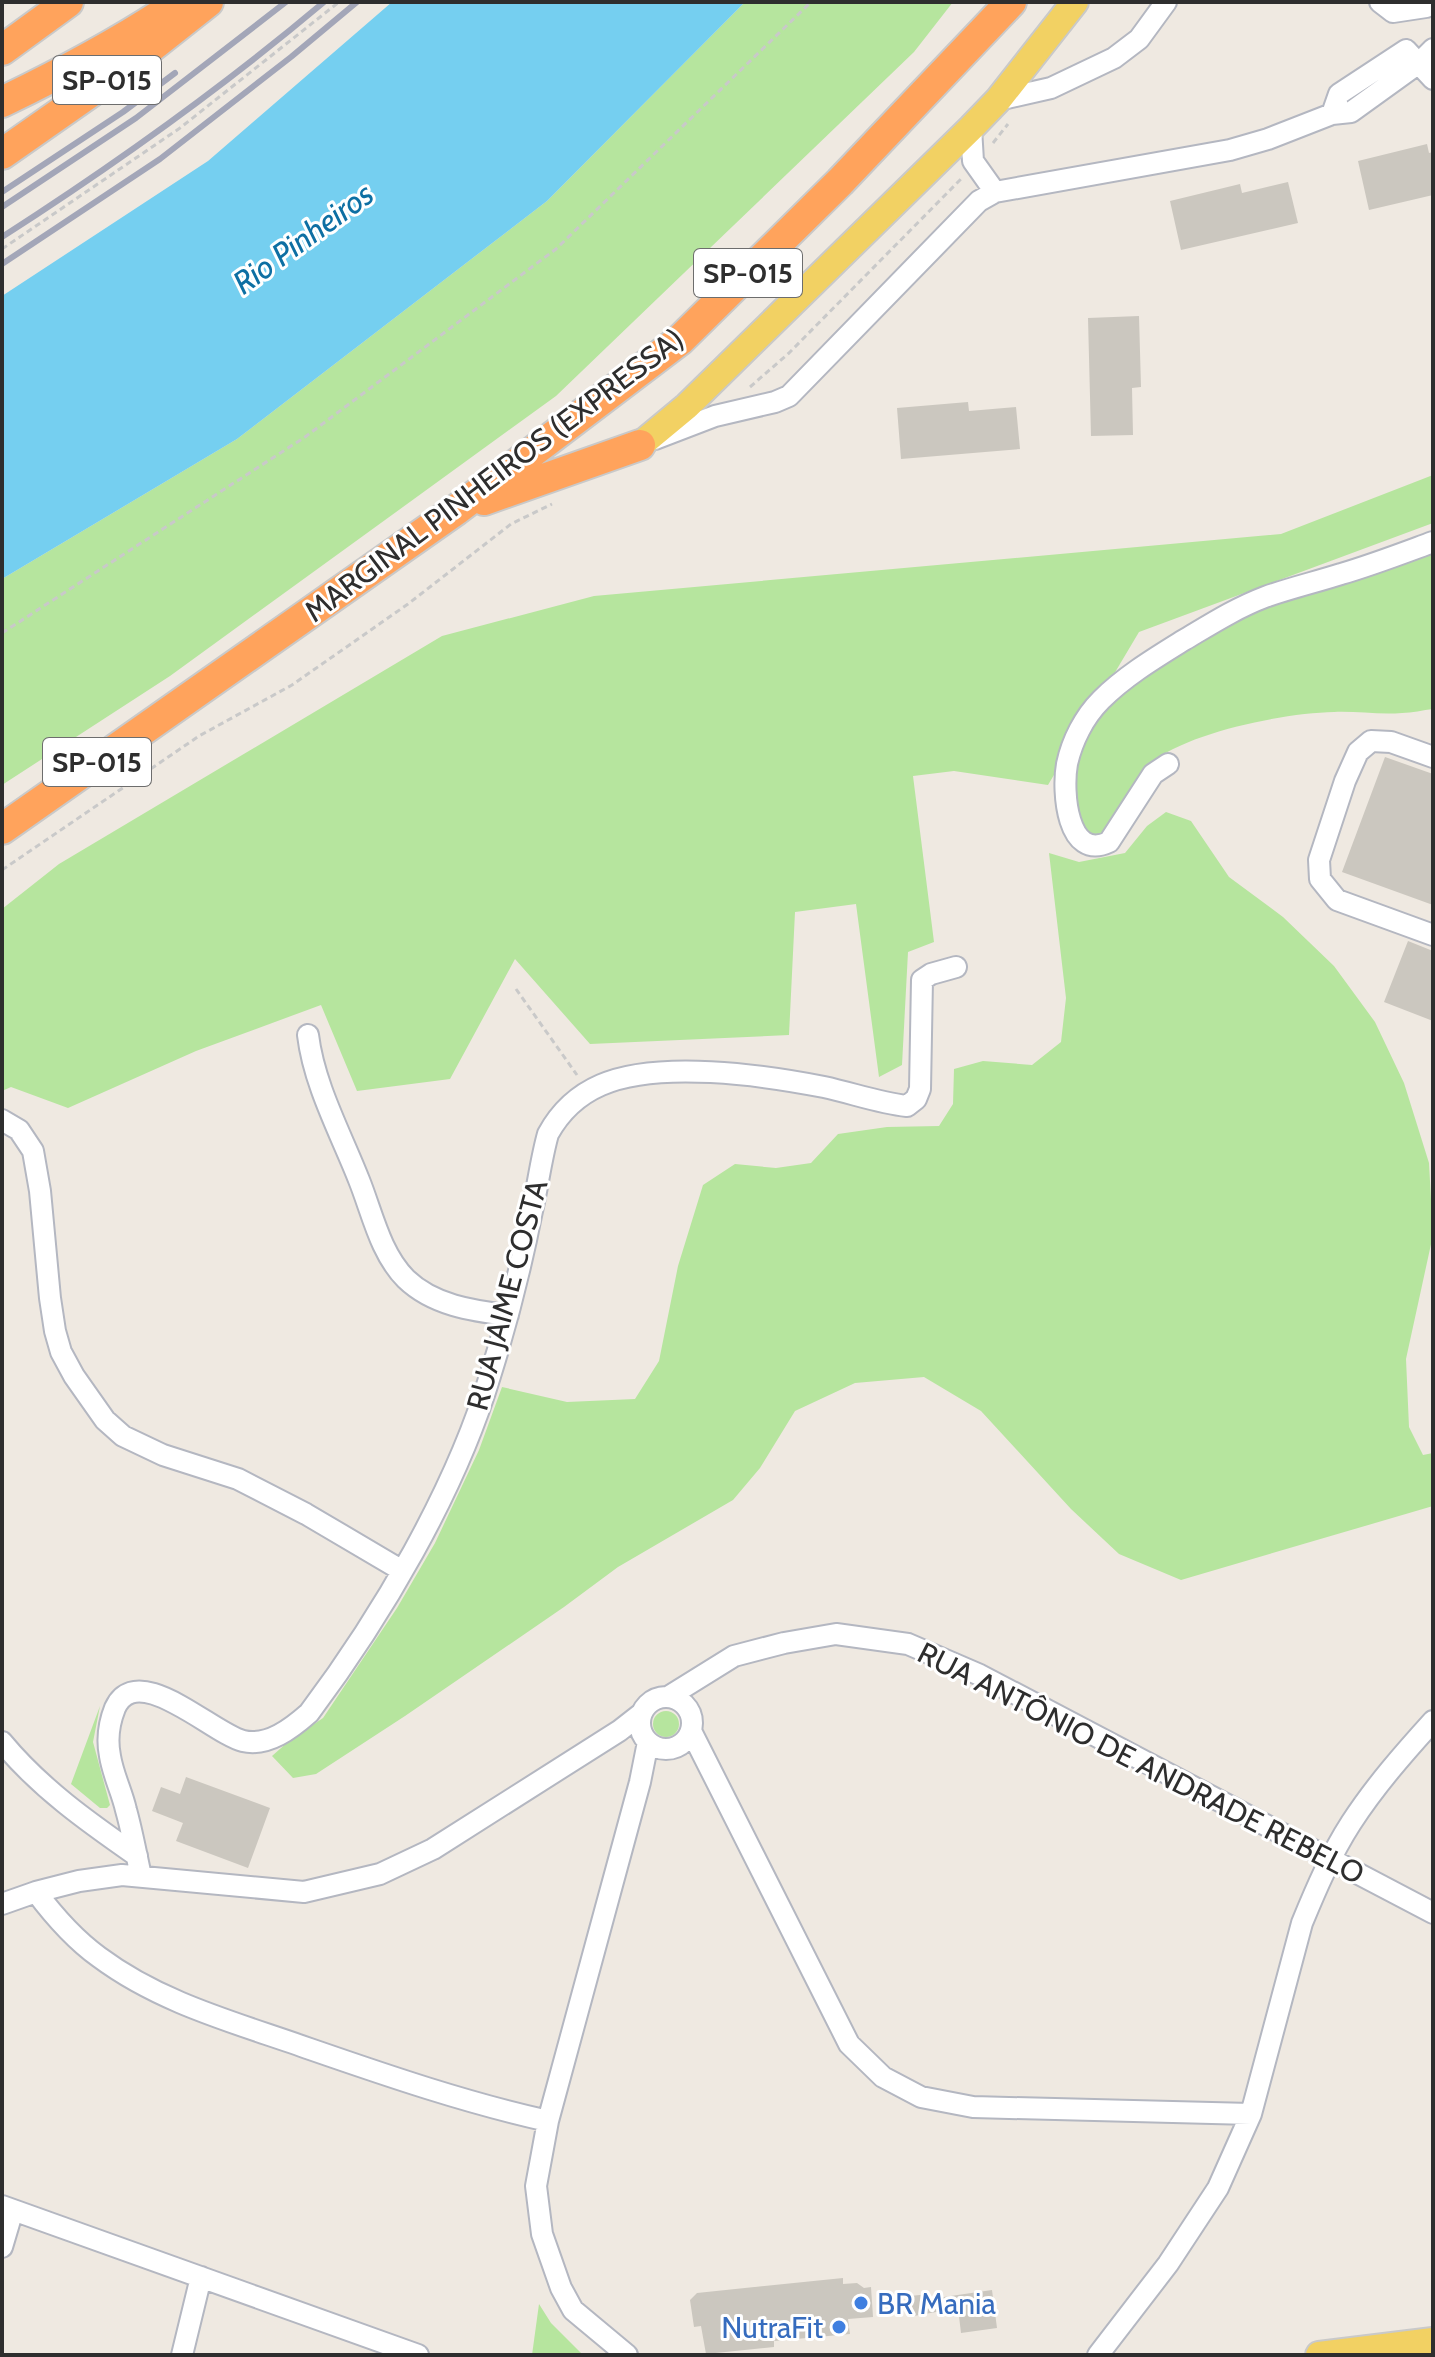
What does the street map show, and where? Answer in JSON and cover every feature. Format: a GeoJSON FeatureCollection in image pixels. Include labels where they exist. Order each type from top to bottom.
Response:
{"type":"FeatureCollection","features":[{"type":"Feature","properties":{"kind":"highway"},"geometry":{"type":"LineString","coordinates":[[2,50],[68,2]]}},
{"type":"Feature","properties":{"kind":"highway"},"geometry":{"type":"LineString","coordinates":[[2,102],[130,36],[179,2]]}},
{"type":"Feature","properties":{"kind":"highway","name":"SP-015"},"geometry":{"type":"LineString","coordinates":[[2,154],[122,70],[208,2]]}},
{"type":"Feature","properties":{"kind":"highway","name":"MARGINAL PINHEIROS (EXPRESSA)"},"geometry":{"type":"LineString","coordinates":[[2,829],[456,510],[680,340],[840,182],[1011,2]]}},
{"type":"Feature","properties":{"kind":"highway"},"geometry":{"type":"LineString","coordinates":[[456,510],[640,445]]}},
{"type":"Feature","properties":{"kind":"main road"},"geometry":{"type":"LineString","coordinates":[[640,445],[687,406],[971,128],[998,100],[1075,2]]}},
{"type":"Feature","properties":{"kind":"main road"},"geometry":{"type":"LineString","coordinates":[[1319,2355],[1433,2341]]}},
{"type":"Feature","properties":{"kind":"street"},"geometry":{"type":"LineString","coordinates":[[998,100],[1051,88],[1114,58],[1139,39],[1166,2]]}},
{"type":"Feature","properties":{"kind":"street"},"geometry":{"type":"LineString","coordinates":[[1380,2],[1393,12],[1433,3]]}},
{"type":"Feature","properties":{"kind":"street"},"geometry":{"type":"LineString","coordinates":[[640,445],[715,416],[789,396],[979,201],[995,192],[1230,150],[1268,139],[1332,114],[1351,112],[1428,64]]}},
{"type":"Feature","properties":{"kind":"street"},"geometry":{"type":"LineString","coordinates":[[971,128],[973,161],[995,192]]}},
{"type":"Feature","properties":{"kind":"street"},"geometry":{"type":"LineString","coordinates":[[1168,764],[1153,774],[1109,842],[1100,847],[1079,837],[1071,825],[1066,806],[1064,785],[1067,764],[1084,721],[1099,701],[1127,677],[1238,608],[1433,542]]}},
{"type":"Feature","properties":{"kind":"street"},"geometry":{"type":"LineString","coordinates":[[1433,757],[1391,742],[1371,741],[1358,752],[1319,860],[1320,879],[1337,900],[1433,935]]}},
{"type":"Feature","properties":{"kind":"street","name":"RUA JAIME COSTA"},"geometry":{"type":"LineString","coordinates":[[139,1866],[110,1755],[110,1725],[117,1704],[132,1691],[150,1692],[242,1741],[257,1742],[295,1726],[309,1713],[383,1603],[436,1508],[464,1446],[489,1380],[508,1315],[548,1134],[563,1110],[588,1091],[615,1080],[633,1075],[698,1072],[823,1087],[907,1106],[916,1099],[920,1089],[922,980],[956,967]]}},
{"type":"Feature","properties":{"kind":"street"},"geometry":{"type":"LineString","coordinates":[[308,1035],[310,1053],[324,1093],[376,1227],[397,1267],[406,1278],[433,1298],[475,1311],[508,1315]]}},
{"type":"Feature","properties":{"kind":"street"},"geometry":{"type":"LineString","coordinates":[[2,1120],[19,1130],[33,1151],[50,1298],[61,1352],[105,1420],[123,1436],[163,1455],[252,1486],[401,1570]]}},
{"type":"Feature","properties":{"kind":"street","name":"RUA ANTÔNIO DE ANDRADE REBELO"},"geometry":{"type":"LineString","coordinates":[[668,1697],[734,1656],[784,1643],[836,1634],[908,1644],[980,1675],[1433,1913]]}},
{"type":"Feature","properties":{"kind":"street"},"geometry":{"type":"LineString","coordinates":[[688,1709],[705,1673]]}},
{"type":"Feature","properties":{"kind":"street"},"geometry":{"type":"LineString","coordinates":[[2,1742],[41,1786],[139,1866],[216,1885],[304,1892],[380,1874],[433,1849],[619,1731],[648,1733],[667,1749],[686,1738],[691,1716],[679,1700],[668,1697],[652,1701],[648,1733],[640,1782],[548,2121],[536,2186],[542,2234],[561,2288],[573,2310],[627,2355]]}},
{"type":"Feature","properties":{"kind":"street"},"geometry":{"type":"LineString","coordinates":[[1098,2355],[1168,2264],[1218,2188],[1251,2114],[1302,1923],[1351,1824],[1384,1777],[1433,1721]]}},
{"type":"Feature","properties":{"kind":"street"},"geometry":{"type":"LineString","coordinates":[[686,1738],[709,1767],[849,2044],[883,2077],[921,2097],[973,2107],[1251,2114]]}},
{"type":"Feature","properties":{"kind":"street"},"geometry":{"type":"LineString","coordinates":[[2,1904],[79,1881],[122,1875],[139,1866]]}},
{"type":"Feature","properties":{"kind":"street"},"geometry":{"type":"LineString","coordinates":[[36,1892],[57,1919],[99,1957],[159,1994],[397,2080],[548,2121]]}},
{"type":"Feature","properties":{"kind":"street"},"geometry":{"type":"LineString","coordinates":[[2,2247],[7,2208],[418,2355]]}},
{"type":"Feature","properties":{"kind":"street"},"geometry":{"type":"LineString","coordinates":[[182,2355],[201,2277]]}},
{"type":"Feature","properties":{"kind":"street"},"geometry":{"type":"LineString","coordinates":[[1115,2355],[1118,2330]]}},
{"type":"Feature","properties":{"kind":"path"},"geometry":{"type":"LineString","coordinates":[[2,249],[180,128],[339,2]]}},
{"type":"Feature","properties":{"kind":"path"},"geometry":{"type":"LineString","coordinates":[[2,633],[305,437],[556,249],[811,2]]}},
{"type":"Feature","properties":{"kind":"path"},"geometry":{"type":"LineString","coordinates":[[516,989],[588,1091]]}},
{"type":"Feature","properties":{"kind":"green space"},"geometry":{"type":"Polygon","coordinates":[[[745,2],[953,2],[914,52],[556,396],[170,676],[2,785],[2,579],[237,439],[547,201],[745,2]]]}},
{"type":"Feature","properties":{"kind":"green space"},"geometry":{"type":"Polygon","coordinates":[[[1433,475],[1433,523],[1139,632],[1048,785],[954,771],[913,776],[934,942],[908,952],[902,1065],[879,1077],[856,904],[795,912],[789,1035],[590,1044],[515,959],[450,1079],[357,1091],[321,1005],[196,1051],[68,1108],[11,1087],[2,1091],[2,909],[59,864],[442,636],[594,596],[1281,534],[1433,475]]]}},
{"type":"Feature","properties":{"kind":"green space"},"geometry":{"type":"Polygon","coordinates":[[[1433,552],[1433,709],[1410,713],[1313,713],[1264,720],[1211,734],[1166,753],[1149,764],[1103,835],[1092,833],[1084,827],[1077,807],[1075,779],[1080,754],[1090,732],[1105,712],[1144,677],[1247,615],[1433,552]]]}},
{"type":"Feature","properties":{"kind":"green space"},"geometry":{"type":"Polygon","coordinates":[[[1166,812],[1191,821],[1229,877],[1283,917],[1334,966],[1375,1022],[1404,1083],[1429,1163],[1433,1235],[1406,1359],[1409,1427],[1423,1455],[1433,1453],[1433,1506],[1181,1580],[1119,1554],[1071,1509],[981,1411],[924,1377],[855,1383],[795,1411],[760,1468],[733,1500],[618,1567],[405,1716],[316,1774],[293,1778],[272,1756],[323,1718],[397,1608],[435,1543],[479,1450],[502,1387],[567,1402],[635,1399],[659,1361],[678,1266],[703,1185],[735,1164],[776,1168],[811,1163],[838,1134],[887,1127],[939,1126],[953,1104],[954,1069],[983,1061],[1032,1065],[1061,1042],[1066,998],[1049,853],[1079,862],[1125,853],[1147,826],[1166,812]]]}},
{"type":"Feature","properties":{"kind":"green space"},"geometry":{"type":"Polygon","coordinates":[[[100,1706],[93,1742],[110,1805],[107,1808],[100,1808],[71,1784],[100,1706]]]}},
{"type":"Feature","properties":{"kind":"green space"},"geometry":{"type":"Polygon","coordinates":[[[666,1711],[675,1715],[679,1724],[675,1733],[666,1737],[657,1733],[653,1724],[657,1715],[666,1711]]]}},
{"type":"Feature","properties":{"kind":"green space"},"geometry":{"type":"Polygon","coordinates":[[[539,2304],[551,2323],[583,2355],[532,2355],[539,2304]]]}},
{"type":"Feature","properties":{"kind":"water","name":"Rio Pinheiros"},"geometry":{"type":"Polygon","coordinates":[[[392,2],[745,2],[547,201],[237,439],[2,579],[2,296],[208,161],[392,2]]]}},
{"type":"Feature","properties":{"kind":"building"},"geometry":{"type":"Polygon","coordinates":[[[1427,144],[1429,153],[1433,152],[1433,195],[1369,210],[1358,161],[1427,144]]]}},
{"type":"Feature","properties":{"kind":"building"},"geometry":{"type":"Polygon","coordinates":[[[1288,182],[1298,223],[1181,250],[1170,201],[1240,184],[1242,193],[1288,182]]]}},
{"type":"Feature","properties":{"kind":"building"},"geometry":{"type":"Polygon","coordinates":[[[1139,316],[1141,387],[1132,388],[1133,435],[1091,436],[1088,318],[1139,316]]]}},
{"type":"Feature","properties":{"kind":"building"},"geometry":{"type":"Polygon","coordinates":[[[968,402],[969,411],[1016,407],[1020,449],[901,459],[897,408],[968,402]]]}},
{"type":"Feature","properties":{"kind":"building"},"geometry":{"type":"Polygon","coordinates":[[[1385,757],[1433,774],[1433,905],[1342,872],[1385,757]]]}},
{"type":"Feature","properties":{"kind":"building"},"geometry":{"type":"Polygon","coordinates":[[[1408,941],[1433,951],[1433,1021],[1384,1002],[1408,941]]]}},
{"type":"Feature","properties":{"kind":"building"},"geometry":{"type":"Polygon","coordinates":[[[186,1777],[270,1808],[248,1868],[176,1841],[183,1823],[152,1811],[161,1787],[180,1794],[186,1777]]]}},
{"type":"Feature","properties":{"kind":"building"},"geometry":{"type":"Polygon","coordinates":[[[843,2278],[843,2284],[857,2283],[864,2288],[871,2287],[873,2317],[848,2319],[850,2334],[774,2341],[774,2347],[706,2354],[701,2326],[694,2327],[690,2300],[697,2293],[843,2278]]]}},
{"type":"Feature","properties":{"kind":"building"},"geometry":{"type":"Polygon","coordinates":[[[992,2290],[997,2328],[961,2333],[958,2308],[914,2316],[910,2296],[929,2294],[930,2299],[992,2290]]]}},
{"type":"Feature","properties":{"kind":"railway"},"geometry":{"type":"LineString","coordinates":[[2,207],[136,118],[286,2]]}},
{"type":"Feature","properties":{"kind":"railway"},"geometry":{"type":"LineString","coordinates":[[2,237],[167,125],[324,2]]}},
{"type":"Feature","properties":{"kind":"railway"},"geometry":{"type":"LineString","coordinates":[[2,264],[160,159],[357,2]]}},
{"type":"Feature","properties":{"kind":"railway"},"geometry":{"type":"LineString","coordinates":[[2,192],[123,112],[175,73]]}},
{"type":"Feature","properties":{"kind":"place","name":"BR Mania"},"geometry":{"type":"Point","coordinates":[861,2303]}},
{"type":"Feature","properties":{"kind":"place","name":"NutraFit"},"geometry":{"type":"Point","coordinates":[839,2327]}}]}
